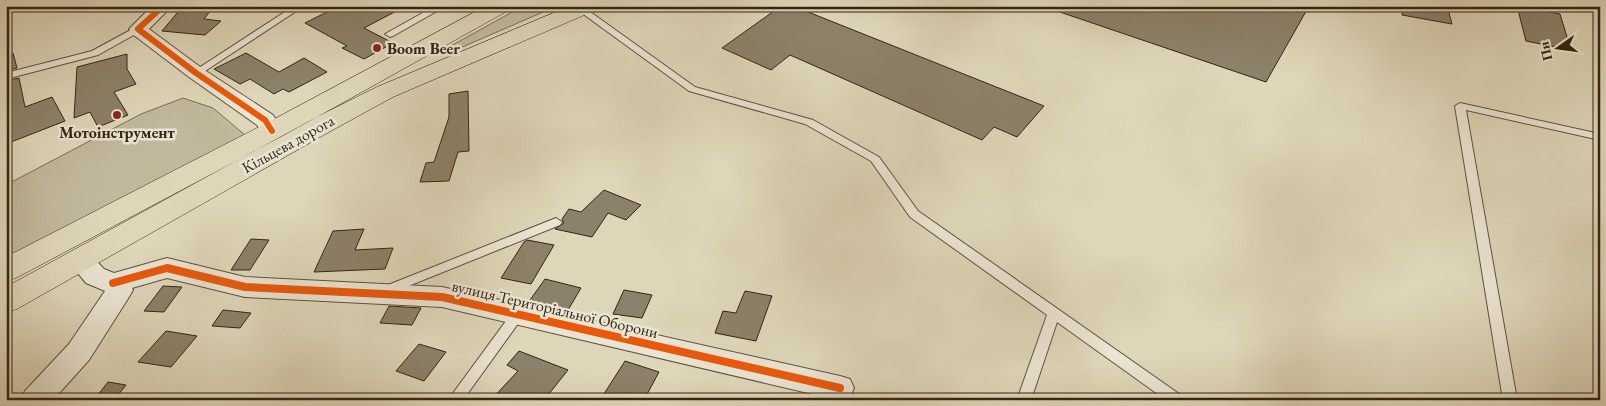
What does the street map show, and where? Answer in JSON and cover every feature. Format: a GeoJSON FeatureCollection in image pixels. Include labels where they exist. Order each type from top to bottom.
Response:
{"type":"FeatureCollection","features":[{"type":"Feature","properties":{"kind":"highway","name":"Кільцева дорога"},"geometry":{"type":"LineString","coordinates":[[6,270],[272,131],[502,6]]}},
{"type":"Feature","properties":{"kind":"highway","name":"Кільцева дорога"},"geometry":{"type":"LineString","coordinates":[[6,301],[320,126],[385,92],[585,8]]}},
{"type":"Feature","properties":{"kind":"street"},"geometry":{"type":"LineString","coordinates":[[163,6],[138,29],[196,73],[265,120],[272,131]]}},
{"type":"Feature","properties":{"kind":"street"},"geometry":{"type":"LineString","coordinates":[[35,400],[79,352],[120,290],[113,283],[95,276],[80,260]]}},
{"type":"Feature","properties":{"kind":"street","name":"вулиця Територіальної Оборони"},"geometry":{"type":"LineString","coordinates":[[113,283],[167,268],[245,287],[442,297],[840,388]]}},
{"type":"Feature","properties":{"kind":"lane"},"geometry":{"type":"LineString","coordinates":[[196,73],[300,6]]}},
{"type":"Feature","properties":{"kind":"lane"},"geometry":{"type":"LineString","coordinates":[[390,34],[442,6]]}},
{"type":"Feature","properties":{"kind":"lane"},"geometry":{"type":"LineString","coordinates":[[585,8],[692,89],[809,122],[874,159],[914,214],[1177,400]]}},
{"type":"Feature","properties":{"kind":"lane"},"geometry":{"type":"LineString","coordinates":[[6,76],[95,53],[138,29]]}},
{"type":"Feature","properties":{"kind":"lane"},"geometry":{"type":"LineString","coordinates":[[1510,400],[1460,106],[1600,137]]}},
{"type":"Feature","properties":{"kind":"lane","name":"вулиця Територіальної Оборони"},"geometry":{"type":"LineString","coordinates":[[378,294],[556,222]]}},
{"type":"Feature","properties":{"kind":"lane"},"geometry":{"type":"LineString","coordinates":[[1024,400],[1054,313]]}},
{"type":"Feature","properties":{"kind":"lane","name":"вулиця Територіальної Оборони"},"geometry":{"type":"LineString","coordinates":[[455,400],[518,314]]}},
{"type":"Feature","properties":{"kind":"shaded area"},"geometry":{"type":"Polygon","coordinates":[[[523,6],[557,6],[444,55],[440,52],[523,6]]]}},
{"type":"Feature","properties":{"kind":"shaded area"},"geometry":{"type":"Polygon","coordinates":[[[183,98],[213,108],[245,135],[6,259],[6,185],[141,114],[183,98]]]}},
{"type":"Feature","properties":{"kind":"building"},"geometry":{"type":"Polygon","coordinates":[[[183,6],[214,6],[204,19],[221,21],[205,35],[162,31],[183,6]]]}},
{"type":"Feature","properties":{"kind":"building"},"geometry":{"type":"Polygon","coordinates":[[[339,6],[406,6],[364,28],[393,43],[364,59],[342,48],[347,46],[305,23],[339,6]]]}},
{"type":"Feature","properties":{"kind":"building"},"geometry":{"type":"Polygon","coordinates":[[[781,6],[793,6],[1044,106],[1017,137],[994,127],[982,140],[790,55],[771,70],[722,48],[781,6]]]}},
{"type":"Feature","properties":{"kind":"building"},"geometry":{"type":"Polygon","coordinates":[[[1051,6],[1309,6],[1266,82],[1051,9],[1051,6]]]}},
{"type":"Feature","properties":{"kind":"building"},"geometry":{"type":"Polygon","coordinates":[[[1403,6],[1447,6],[1452,24],[1402,15],[1403,6]]]}},
{"type":"Feature","properties":{"kind":"building"},"geometry":{"type":"Polygon","coordinates":[[[1517,6],[1560,14],[1571,50],[1526,41],[1517,6]]]}},
{"type":"Feature","properties":{"kind":"building"},"geometry":{"type":"Polygon","coordinates":[[[13,53],[17,68],[6,71],[6,54],[13,53]]]}},
{"type":"Feature","properties":{"kind":"building"},"geometry":{"type":"Polygon","coordinates":[[[246,53],[279,72],[304,58],[327,72],[289,92],[283,89],[274,94],[250,79],[240,84],[214,69],[246,53]]]}},
{"type":"Feature","properties":{"kind":"building"},"geometry":{"type":"Polygon","coordinates":[[[127,54],[127,69],[136,84],[114,92],[128,115],[98,127],[90,112],[74,118],[77,67],[127,54]]]}},
{"type":"Feature","properties":{"kind":"building"},"geometry":{"type":"Polygon","coordinates":[[[19,78],[25,107],[52,97],[65,121],[6,144],[6,81],[19,78]]]}},
{"type":"Feature","properties":{"kind":"building"},"geometry":{"type":"Polygon","coordinates":[[[468,91],[469,151],[458,152],[449,181],[420,182],[426,163],[434,162],[449,117],[449,94],[468,91]]]}},
{"type":"Feature","properties":{"kind":"building"},"geometry":{"type":"Polygon","coordinates":[[[604,190],[641,205],[626,220],[608,213],[592,237],[555,229],[564,223],[562,219],[569,209],[581,212],[604,190]]]}},
{"type":"Feature","properties":{"kind":"building"},"geometry":{"type":"Polygon","coordinates":[[[364,229],[355,250],[393,248],[385,269],[314,272],[333,231],[364,229]]]}},
{"type":"Feature","properties":{"kind":"building"},"geometry":{"type":"Polygon","coordinates":[[[251,239],[269,240],[250,270],[231,270],[251,239]]]}},
{"type":"Feature","properties":{"kind":"building"},"geometry":{"type":"Polygon","coordinates":[[[527,240],[554,245],[531,284],[501,278],[524,242],[527,240]]]}},
{"type":"Feature","properties":{"kind":"building"},"geometry":{"type":"Polygon","coordinates":[[[545,279],[581,288],[568,310],[530,300],[545,279]]]}},
{"type":"Feature","properties":{"kind":"building"},"geometry":{"type":"Polygon","coordinates":[[[163,286],[182,287],[164,312],[144,311],[163,286]]]}},
{"type":"Feature","properties":{"kind":"building"},"geometry":{"type":"Polygon","coordinates":[[[624,290],[652,295],[642,318],[613,314],[624,290]]]}},
{"type":"Feature","properties":{"kind":"building"},"geometry":{"type":"Polygon","coordinates":[[[745,291],[772,296],[756,341],[715,333],[723,311],[736,313],[745,291]]]}},
{"type":"Feature","properties":{"kind":"building"},"geometry":{"type":"Polygon","coordinates":[[[389,306],[421,308],[412,325],[380,323],[389,306]]]}},
{"type":"Feature","properties":{"kind":"building"},"geometry":{"type":"Polygon","coordinates":[[[223,310],[251,313],[240,328],[212,326],[223,310]]]}},
{"type":"Feature","properties":{"kind":"building"},"geometry":{"type":"Polygon","coordinates":[[[166,331],[197,336],[171,367],[138,362],[166,331]]]}},
{"type":"Feature","properties":{"kind":"building"},"geometry":{"type":"Polygon","coordinates":[[[419,344],[446,352],[424,381],[396,371],[419,344]]]}},
{"type":"Feature","properties":{"kind":"building"},"geometry":{"type":"Polygon","coordinates":[[[519,351],[568,370],[544,400],[491,400],[518,371],[507,365],[519,351]]]}},
{"type":"Feature","properties":{"kind":"building"},"geometry":{"type":"Polygon","coordinates":[[[625,361],[659,372],[644,400],[614,400],[602,397],[625,361]]]}},
{"type":"Feature","properties":{"kind":"building"},"geometry":{"type":"Polygon","coordinates":[[[108,382],[126,385],[114,400],[94,400],[108,382]]]}},
{"type":"Feature","properties":{"kind":"cycle path"},"geometry":{"type":"LineString","coordinates":[[163,6],[138,29],[196,73],[265,120],[272,131]]}},
{"type":"Feature","properties":{"kind":"cycle path"},"geometry":{"type":"LineString","coordinates":[[113,283],[167,268],[245,287],[442,297],[840,388]]}},
{"type":"Feature","properties":{"kind":"place","name":"Boom Beer"},"geometry":{"type":"Point","coordinates":[377,48]}},
{"type":"Feature","properties":{"kind":"place","name":"Мотоінструмент"},"geometry":{"type":"Point","coordinates":[117,115]}}]}
